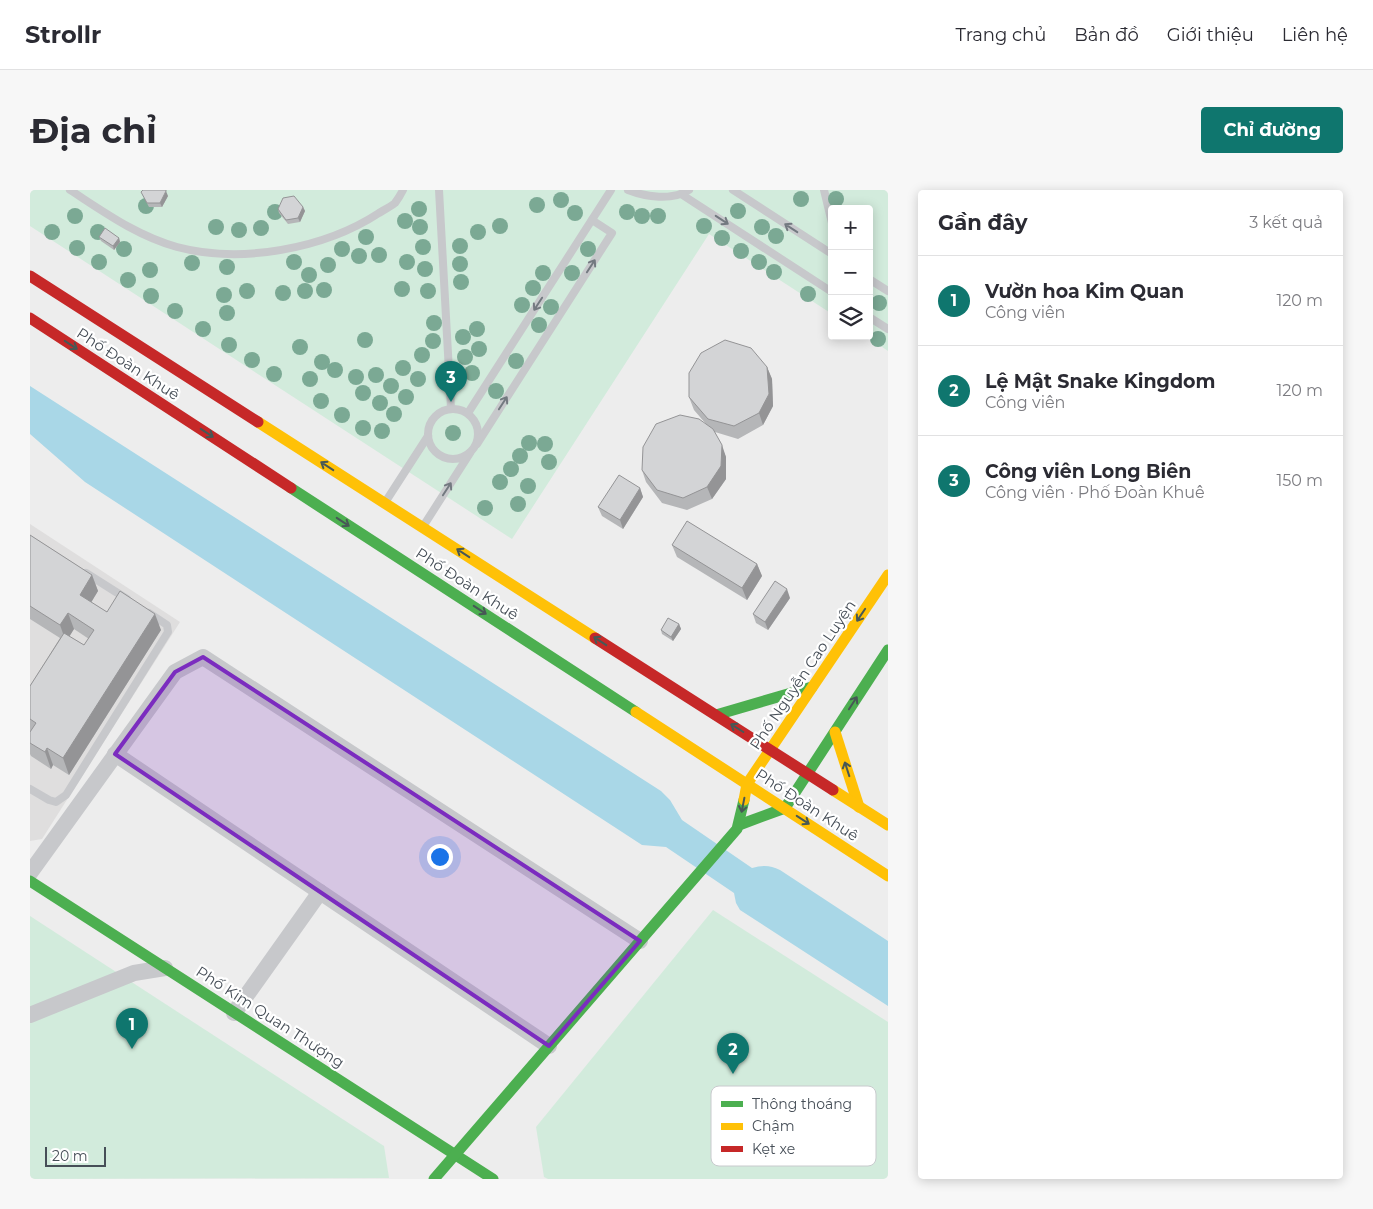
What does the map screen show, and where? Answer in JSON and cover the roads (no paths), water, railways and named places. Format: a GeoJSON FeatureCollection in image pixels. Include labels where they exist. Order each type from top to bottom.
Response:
{"type":"FeatureCollection","features":[{"type":"Feature","properties":{"kind":"main road","name":"Phố Đoàn Khuê"},"geometry":{"type":"LineString","coordinates":[[30,276],[888,825]]}},
{"type":"Feature","properties":{"kind":"main road","name":"Phố Đoàn Khuê"},"geometry":{"type":"LineString","coordinates":[[30,318],[888,876]]}},
{"type":"Feature","properties":{"kind":"main road","name":"Phố Nguyễn Cao Luyện"},"geometry":{"type":"LineString","coordinates":[[738,828],[748,784],[888,574]]}},
{"type":"Feature","properties":{"kind":"main road"},"geometry":{"type":"LineString","coordinates":[[434,1179],[738,828],[785,808],[888,650]]}},
{"type":"Feature","properties":{"kind":"main road"},"geometry":{"type":"LineString","coordinates":[[716,715],[812,687]]}},
{"type":"Feature","properties":{"kind":"main road"},"geometry":{"type":"LineString","coordinates":[[835,732],[858,806]]}},
{"type":"Feature","properties":{"kind":"main road","name":"Phố Kim Quan Thượng"},"geometry":{"type":"LineString","coordinates":[[30,881],[493,1179]]}},
{"type":"Feature","properties":{"kind":"street"},"geometry":{"type":"LineString","coordinates":[[30,873],[175,672],[203,656],[640,941]]}},
{"type":"Feature","properties":{"kind":"street"},"geometry":{"type":"LineString","coordinates":[[116,754],[549,1046]]}},
{"type":"Feature","properties":{"kind":"street"},"geometry":{"type":"LineString","coordinates":[[234,1013],[320,892]]}},
{"type":"Feature","properties":{"kind":"street"},"geometry":{"type":"LineString","coordinates":[[30,1015],[134,973],[165,968]]}},
{"type":"Feature","properties":{"kind":"lane"},"geometry":{"type":"LineString","coordinates":[[70,190],[118,221],[148,237],[178,247],[207,252],[244,253],[288,248],[341,234],[368,220],[395,202],[403,190]]}},
{"type":"Feature","properties":{"kind":"lane"},"geometry":{"type":"LineString","coordinates":[[439,190],[451,408]]}},
{"type":"Feature","properties":{"kind":"lane"},"geometry":{"type":"LineString","coordinates":[[468,413],[612,190]]}},
{"type":"Feature","properties":{"kind":"lane"},"geometry":{"type":"LineString","coordinates":[[628,190],[651,196],[673,196],[689,190]]}},
{"type":"Feature","properties":{"kind":"lane"},"geometry":{"type":"LineString","coordinates":[[733,190],[828,251]]}},
{"type":"Feature","properties":{"kind":"lane"},"geometry":{"type":"LineString","coordinates":[[824,190],[828,206]]}},
{"type":"Feature","properties":{"kind":"lane"},"geometry":{"type":"LineString","coordinates":[[681,194],[828,289]]}},
{"type":"Feature","properties":{"kind":"lane"},"geometry":{"type":"LineString","coordinates":[[423,527],[612,233],[592,220]]}},
{"type":"Feature","properties":{"kind":"lane"},"geometry":{"type":"LineString","coordinates":[[873,281],[888,291]]}},
{"type":"Feature","properties":{"kind":"lane"},"geometry":{"type":"LineString","coordinates":[[873,320],[888,329]]}},
{"type":"Feature","properties":{"kind":"lane"},"geometry":{"type":"LineString","coordinates":[[385,503],[428,436],[431,422],[436,415],[443,410],[451,408],[460,409],[474,419],[478,427],[478,435],[474,447],[459,458],[443,457],[431,446],[428,436]]}},
{"type":"Feature","properties":{"kind":"lane"},"geometry":{"type":"LineString","coordinates":[[30,789],[56,802],[66,796],[168,632],[168,628],[163,622],[80,569]]}},
{"type":"Feature","properties":{"kind":"water"},"geometry":{"type":"Polygon","coordinates":[[[30,386],[661,791],[670,800],[682,820],[752,868],[766,866],[780,870],[888,941],[888,1006],[740,910],[734,893],[666,847],[642,845],[85,482],[30,434],[30,386]]]}},
{"type":"Feature","properties":{"kind":"place","name":"Công viên Long Biên"},"geometry":{"type":"Point","coordinates":[451,402]}},
{"type":"Feature","properties":{"kind":"place","name":"Vườn hoa Kim Quan"},"geometry":{"type":"Point","coordinates":[132,1049]}},
{"type":"Feature","properties":{"kind":"place","name":"Lệ Mật Snake Kingdom"},"geometry":{"type":"Point","coordinates":[733,1074]}}]}
